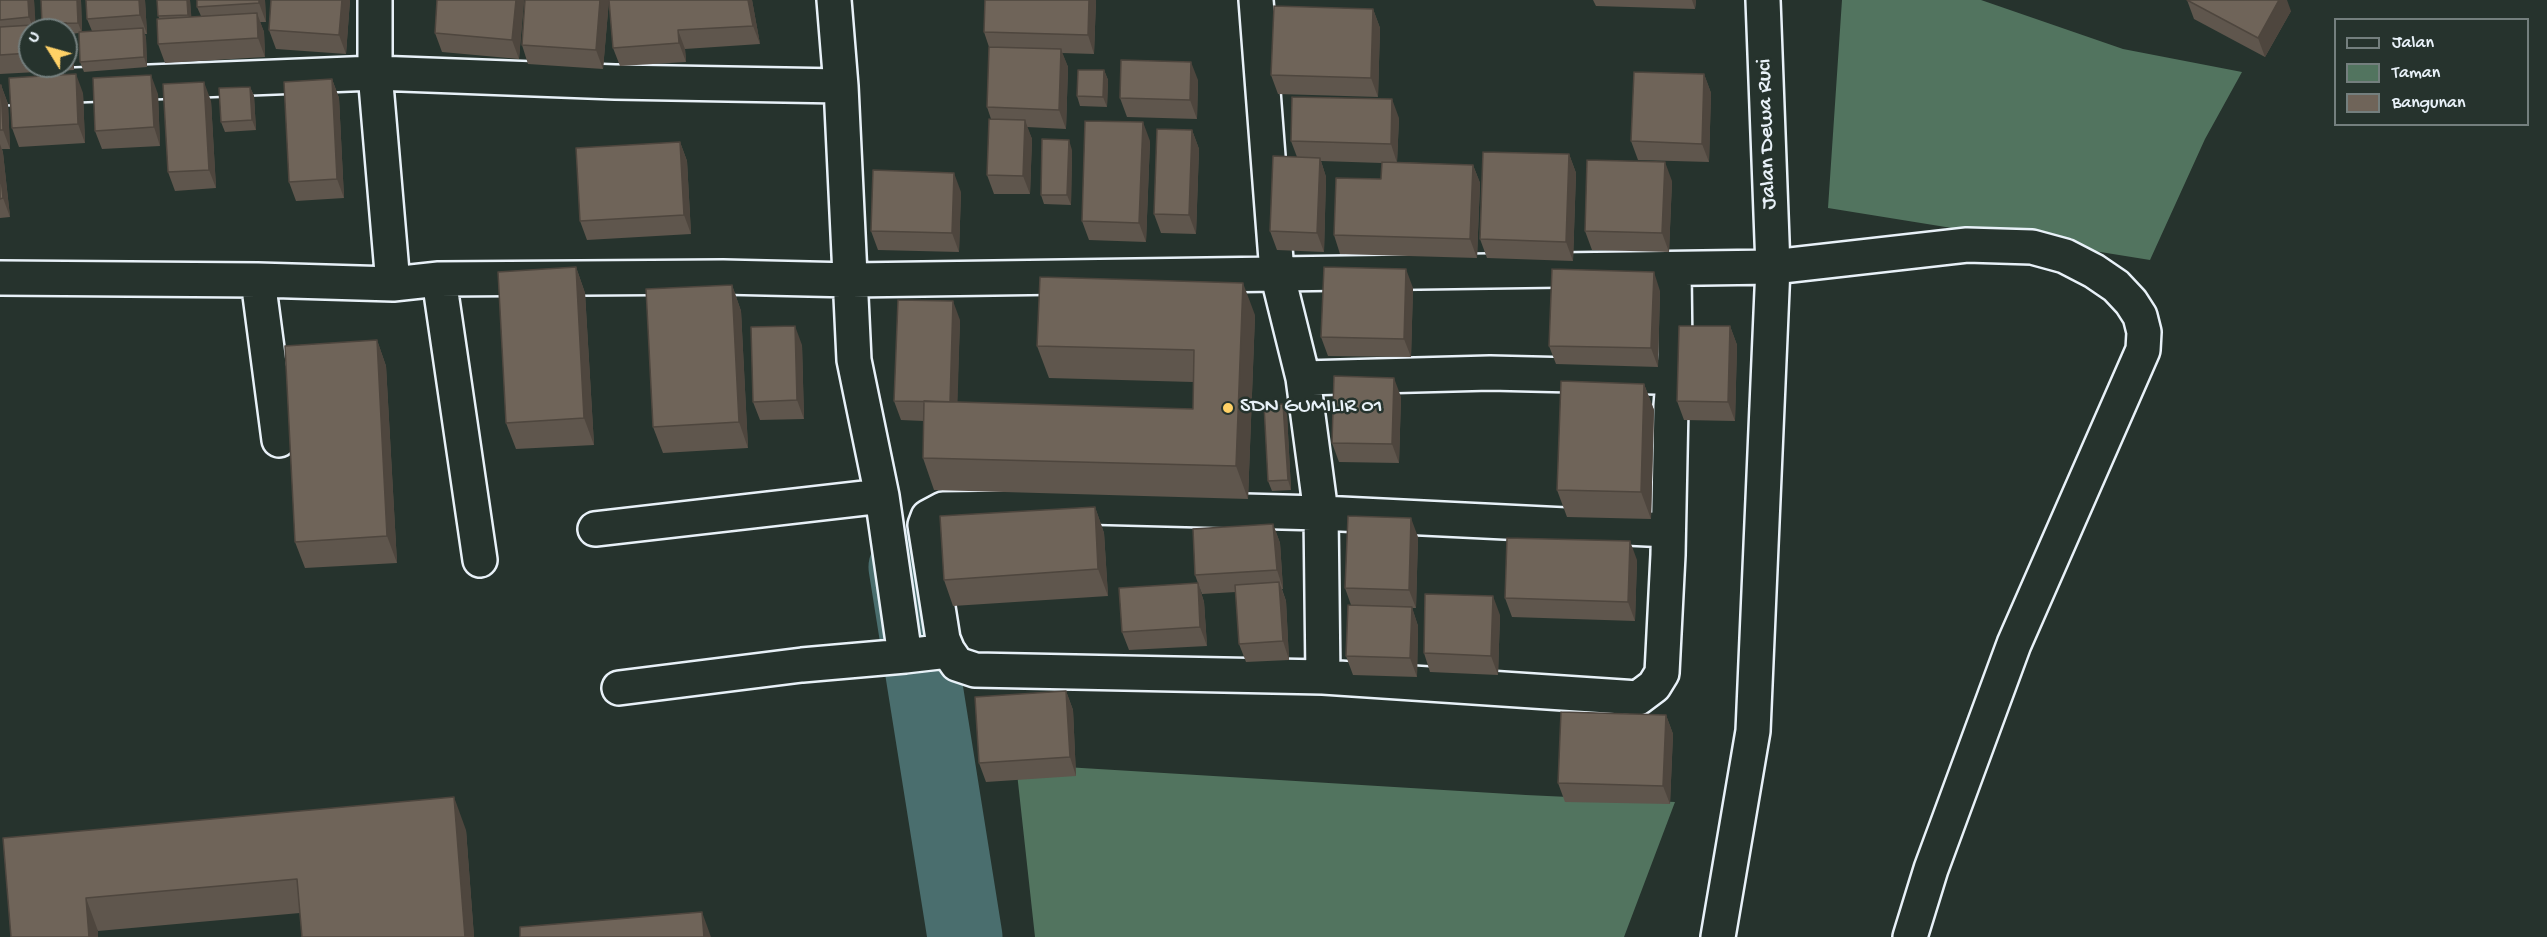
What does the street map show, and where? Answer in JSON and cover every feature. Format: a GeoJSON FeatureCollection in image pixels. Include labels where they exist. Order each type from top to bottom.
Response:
{"type":"FeatureCollection","features":[{"type":"Feature","properties":{"kind":"street"},"geometry":{"type":"LineString","coordinates":[[375,0],[375,73],[393,284]]}},
{"type":"Feature","properties":{"kind":"street"},"geometry":{"type":"LineString","coordinates":[[834,0],[852,280],[854,360],[882,496],[925,654]]}},
{"type":"Feature","properties":{"kind":"street"},"geometry":{"type":"LineString","coordinates":[[1256,0],[1277,273],[1304,378],[1321,513],[1323,677]]}},
{"type":"Feature","properties":{"kind":"street","name":"Jalan Dewa Ruci"},"geometry":{"type":"LineString","coordinates":[[1718,937],[1754,731],[1773,267],[1763,0]]}},
{"type":"Feature","properties":{"kind":"street"},"geometry":{"type":"LineString","coordinates":[[0,88],[375,73],[615,82],[841,86]]}},
{"type":"Feature","properties":{"kind":"street"},"geometry":{"type":"LineString","coordinates":[[0,278],[258,280],[393,284],[439,279],[723,277],[852,280],[1674,269],[1773,267],[1967,245],[2032,247],[2065,256],[2116,286],[2131,302],[2140,316],[2145,332],[2144,350],[2014,645],[1931,869],[1910,937]]}},
{"type":"Feature","properties":{"kind":"street"},"geometry":{"type":"LineString","coordinates":[[619,688],[802,665],[925,654],[975,670],[1323,677],[1638,698],[1654,686],[1662,673],[1673,374],[1676,355],[1674,269]]}},
{"type":"Feature","properties":{"kind":"street"},"geometry":{"type":"LineString","coordinates":[[439,279],[480,560]]}},
{"type":"Feature","properties":{"kind":"street"},"geometry":{"type":"LineString","coordinates":[[258,280],[279,440]]}},
{"type":"Feature","properties":{"kind":"street"},"geometry":{"type":"LineString","coordinates":[[1304,378],[1490,373],[1657,377],[1673,374]]}},
{"type":"Feature","properties":{"kind":"street"},"geometry":{"type":"LineString","coordinates":[[595,529],[882,496]]}},
{"type":"Feature","properties":{"kind":"street"},"geometry":{"type":"LineString","coordinates":[[925,654],[944,639],[925,525],[928,517],[942,509],[1090,507],[1321,513],[1668,530]]}},
{"type":"Feature","properties":{"kind":"green space"},"geometry":{"type":"Polygon","coordinates":[[[1842,0],[1981,0],[2123,49],[2242,72],[2205,139],[2150,260],[1828,208],[1842,0]]]}},
{"type":"Feature","properties":{"kind":"green space"},"geometry":{"type":"Polygon","coordinates":[[[1016,764],[1675,802],[1624,937],[1035,937],[1016,764]]]}},
{"type":"Feature","properties":{"kind":"building"},"geometry":{"type":"Polygon","coordinates":[[[0,0],[28,0],[29,17],[0,20],[0,0]]]}},
{"type":"Feature","properties":{"kind":"building"},"geometry":{"type":"Polygon","coordinates":[[[41,0],[77,0],[78,18],[42,18],[41,0]]]}},
{"type":"Feature","properties":{"kind":"building"},"geometry":{"type":"Polygon","coordinates":[[[86,0],[139,0],[140,15],[87,19],[86,0]]]}},
{"type":"Feature","properties":{"kind":"building"},"geometry":{"type":"Polygon","coordinates":[[[157,0],[187,0],[188,15],[158,16],[157,0]]]}},
{"type":"Feature","properties":{"kind":"building"},"geometry":{"type":"Polygon","coordinates":[[[197,0],[259,0],[259,3],[197,7],[197,0]]]}},
{"type":"Feature","properties":{"kind":"building"},"geometry":{"type":"Polygon","coordinates":[[[271,0],[342,0],[339,35],[269,30],[271,0]]]}},
{"type":"Feature","properties":{"kind":"building"},"geometry":{"type":"Polygon","coordinates":[[[437,0],[516,0],[512,40],[435,33],[437,0]]]}},
{"type":"Feature","properties":{"kind":"building"},"geometry":{"type":"Polygon","coordinates":[[[525,0],[600,0],[596,50],[522,45],[525,0]]]}},
{"type":"Feature","properties":{"kind":"building"},"geometry":{"type":"Polygon","coordinates":[[[609,0],[748,0],[753,26],[678,30],[679,43],[613,48],[609,0]]]}},
{"type":"Feature","properties":{"kind":"building"},"geometry":{"type":"Polygon","coordinates":[[[985,0],[1089,0],[1088,35],[984,32],[985,0]]]}},
{"type":"Feature","properties":{"kind":"building"},"geometry":{"type":"Polygon","coordinates":[[[2187,0],[2279,0],[2258,38],[2187,0]]]}},
{"type":"Feature","properties":{"kind":"building"},"geometry":{"type":"Polygon","coordinates":[[[1274,6],[1373,9],[1371,78],[1271,75],[1274,6]]]}},
{"type":"Feature","properties":{"kind":"building"},"geometry":{"type":"Polygon","coordinates":[[[257,13],[258,38],[158,44],[157,19],[257,13]]]}},
{"type":"Feature","properties":{"kind":"building"},"geometry":{"type":"Polygon","coordinates":[[[18,26],[18,54],[0,55],[0,27],[18,26]]]}},
{"type":"Feature","properties":{"kind":"building"},"geometry":{"type":"Polygon","coordinates":[[[143,28],[144,57],[80,62],[79,32],[143,28]]]}},
{"type":"Feature","properties":{"kind":"building"},"geometry":{"type":"Polygon","coordinates":[[[989,47],[1061,49],[1059,110],[987,107],[989,47]]]}},
{"type":"Feature","properties":{"kind":"building"},"geometry":{"type":"Polygon","coordinates":[[[1121,60],[1191,62],[1190,100],[1120,98],[1121,60]]]}},
{"type":"Feature","properties":{"kind":"building"},"geometry":{"type":"Polygon","coordinates":[[[1078,70],[1104,70],[1103,97],[1077,96],[1078,70]]]}},
{"type":"Feature","properties":{"kind":"building"},"geometry":{"type":"Polygon","coordinates":[[[1634,72],[1704,74],[1702,144],[1631,141],[1634,72]]]}},
{"type":"Feature","properties":{"kind":"building"},"geometry":{"type":"Polygon","coordinates":[[[151,75],[154,127],[95,131],[93,78],[151,75]]]}},
{"type":"Feature","properties":{"kind":"building"},"geometry":{"type":"Polygon","coordinates":[[[9,78],[76,78],[78,124],[12,128],[9,78]]]}},
{"type":"Feature","properties":{"kind":"building"},"geometry":{"type":"Polygon","coordinates":[[[332,79],[337,179],[289,182],[284,82],[332,79]]]}},
{"type":"Feature","properties":{"kind":"building"},"geometry":{"type":"Polygon","coordinates":[[[204,82],[209,170],[168,172],[163,84],[204,82]]]}},
{"type":"Feature","properties":{"kind":"building"},"geometry":{"type":"Polygon","coordinates":[[[1,85],[3,130],[0,130],[1,85]]]}},
{"type":"Feature","properties":{"kind":"building"},"geometry":{"type":"Polygon","coordinates":[[[250,87],[252,120],[221,122],[219,88],[250,87]]]}},
{"type":"Feature","properties":{"kind":"building"},"geometry":{"type":"Polygon","coordinates":[[[1292,97],[1392,99],[1391,144],[1291,141],[1292,97]]]}},
{"type":"Feature","properties":{"kind":"building"},"geometry":{"type":"Polygon","coordinates":[[[989,119],[1025,120],[1023,176],[987,175],[989,119]]]}},
{"type":"Feature","properties":{"kind":"building"},"geometry":{"type":"Polygon","coordinates":[[[1085,121],[1143,122],[1139,223],[1082,221],[1085,121]]]}},
{"type":"Feature","properties":{"kind":"building"},"geometry":{"type":"Polygon","coordinates":[[[1157,129],[1192,130],[1189,215],[1154,214],[1157,129]]]}},
{"type":"Feature","properties":{"kind":"building"},"geometry":{"type":"Polygon","coordinates":[[[1042,139],[1069,140],[1067,195],[1041,195],[1042,139]]]}},
{"type":"Feature","properties":{"kind":"building"},"geometry":{"type":"Polygon","coordinates":[[[680,142],[684,215],[580,221],[576,148],[680,142]]]}},
{"type":"Feature","properties":{"kind":"building"},"geometry":{"type":"Polygon","coordinates":[[[1483,152],[1569,154],[1566,242],[1480,239],[1483,152]]]}},
{"type":"Feature","properties":{"kind":"building"},"geometry":{"type":"Polygon","coordinates":[[[1273,156],[1320,158],[1317,233],[1270,231],[1273,156]]]}},
{"type":"Feature","properties":{"kind":"building"},"geometry":{"type":"Polygon","coordinates":[[[1587,160],[1665,162],[1662,233],[1585,231],[1587,160]]]}},
{"type":"Feature","properties":{"kind":"building"},"geometry":{"type":"Polygon","coordinates":[[[1382,162],[1473,165],[1470,239],[1334,235],[1336,178],[1381,179],[1382,162]]]}},
{"type":"Feature","properties":{"kind":"building"},"geometry":{"type":"Polygon","coordinates":[[[0,168],[3,198],[0,199],[0,168]]]}},
{"type":"Feature","properties":{"kind":"building"},"geometry":{"type":"Polygon","coordinates":[[[873,170],[954,173],[952,233],[871,231],[873,170]]]}},
{"type":"Feature","properties":{"kind":"building"},"geometry":{"type":"Polygon","coordinates":[[[576,267],[584,418],[506,423],[498,272],[576,267]]]}},
{"type":"Feature","properties":{"kind":"building"},"geometry":{"type":"Polygon","coordinates":[[[1324,267],[1406,269],[1404,339],[1321,337],[1324,267]]]}},
{"type":"Feature","properties":{"kind":"building"},"geometry":{"type":"Polygon","coordinates":[[[1552,269],[1654,272],[1651,348],[1549,346],[1552,269]]]}},
{"type":"Feature","properties":{"kind":"building"},"geometry":{"type":"Polygon","coordinates":[[[1040,277],[1243,283],[1236,466],[923,458],[924,401],[1193,409],[1194,350],[1037,346],[1040,277]]]}},
{"type":"Feature","properties":{"kind":"building"},"geometry":{"type":"Polygon","coordinates":[[[732,285],[739,422],[653,427],[646,289],[732,285]]]}},
{"type":"Feature","properties":{"kind":"building"},"geometry":{"type":"Polygon","coordinates":[[[898,300],[953,301],[950,402],[894,401],[898,300]]]}},
{"type":"Feature","properties":{"kind":"building"},"geometry":{"type":"Polygon","coordinates":[[[795,326],[797,400],[753,402],[751,327],[795,326]]]}},
{"type":"Feature","properties":{"kind":"building"},"geometry":{"type":"Polygon","coordinates":[[[1679,326],[1730,326],[1728,402],[1677,401],[1679,326]]]}},
{"type":"Feature","properties":{"kind":"building"},"geometry":{"type":"Polygon","coordinates":[[[377,340],[387,536],[295,542],[285,346],[377,340]]]}},
{"type":"Feature","properties":{"kind":"building"},"geometry":{"type":"Polygon","coordinates":[[[1334,376],[1394,378],[1392,444],[1332,443],[1334,376]]]}},
{"type":"Feature","properties":{"kind":"building"},"geometry":{"type":"Polygon","coordinates":[[[1561,381],[1644,384],[1641,492],[1557,490],[1561,381]]]}},
{"type":"Feature","properties":{"kind":"building"},"geometry":{"type":"Polygon","coordinates":[[[1283,404],[1288,480],[1268,481],[1264,405],[1283,404]]]}},
{"type":"Feature","properties":{"kind":"building"},"geometry":{"type":"Polygon","coordinates":[[[1095,507],[1098,569],[944,580],[940,516],[1095,507]]]}},
{"type":"Feature","properties":{"kind":"building"},"geometry":{"type":"Polygon","coordinates":[[[1348,516],[1411,518],[1409,590],[1345,588],[1348,516]]]}},
{"type":"Feature","properties":{"kind":"building"},"geometry":{"type":"Polygon","coordinates":[[[1273,524],[1277,570],[1195,575],[1193,529],[1273,524]]]}},
{"type":"Feature","properties":{"kind":"building"},"geometry":{"type":"Polygon","coordinates":[[[1507,538],[1630,541],[1628,602],[1505,598],[1507,538]]]}},
{"type":"Feature","properties":{"kind":"building"},"geometry":{"type":"Polygon","coordinates":[[[1279,582],[1283,641],[1239,644],[1235,585],[1279,582]]]}},
{"type":"Feature","properties":{"kind":"building"},"geometry":{"type":"Polygon","coordinates":[[[1198,583],[1200,627],[1122,632],[1119,588],[1198,583]]]}},
{"type":"Feature","properties":{"kind":"building"},"geometry":{"type":"Polygon","coordinates":[[[1425,594],[1493,596],[1491,656],[1424,653],[1425,594]]]}},
{"type":"Feature","properties":{"kind":"building"},"geometry":{"type":"Polygon","coordinates":[[[1348,605],[1412,607],[1410,658],[1346,656],[1348,605]]]}},
{"type":"Feature","properties":{"kind":"building"},"geometry":{"type":"Polygon","coordinates":[[[1066,691],[1070,757],[979,763],[975,697],[1066,691]]]}},
{"type":"Feature","properties":{"kind":"building"},"geometry":{"type":"Polygon","coordinates":[[[1561,712],[1666,715],[1663,786],[1558,783],[1561,712]]]}},
{"type":"Feature","properties":{"kind":"building"},"geometry":{"type":"Polygon","coordinates":[[[454,797],[465,937],[302,937],[297,879],[86,898],[89,937],[11,937],[3,838],[454,797]]]}},
{"type":"Feature","properties":{"kind":"building"},"geometry":{"type":"Polygon","coordinates":[[[702,912],[704,937],[520,937],[520,927],[702,912]]]}},
{"type":"Feature","properties":{"kind":"waterway"},"geometry":{"type":"LineString","coordinates":[[906,567],[965,937]]}},
{"type":"Feature","properties":{"kind":"place","name":"SDN GUMILIR 01"},"geometry":{"type":"Point","coordinates":[1228,408]}}]}
